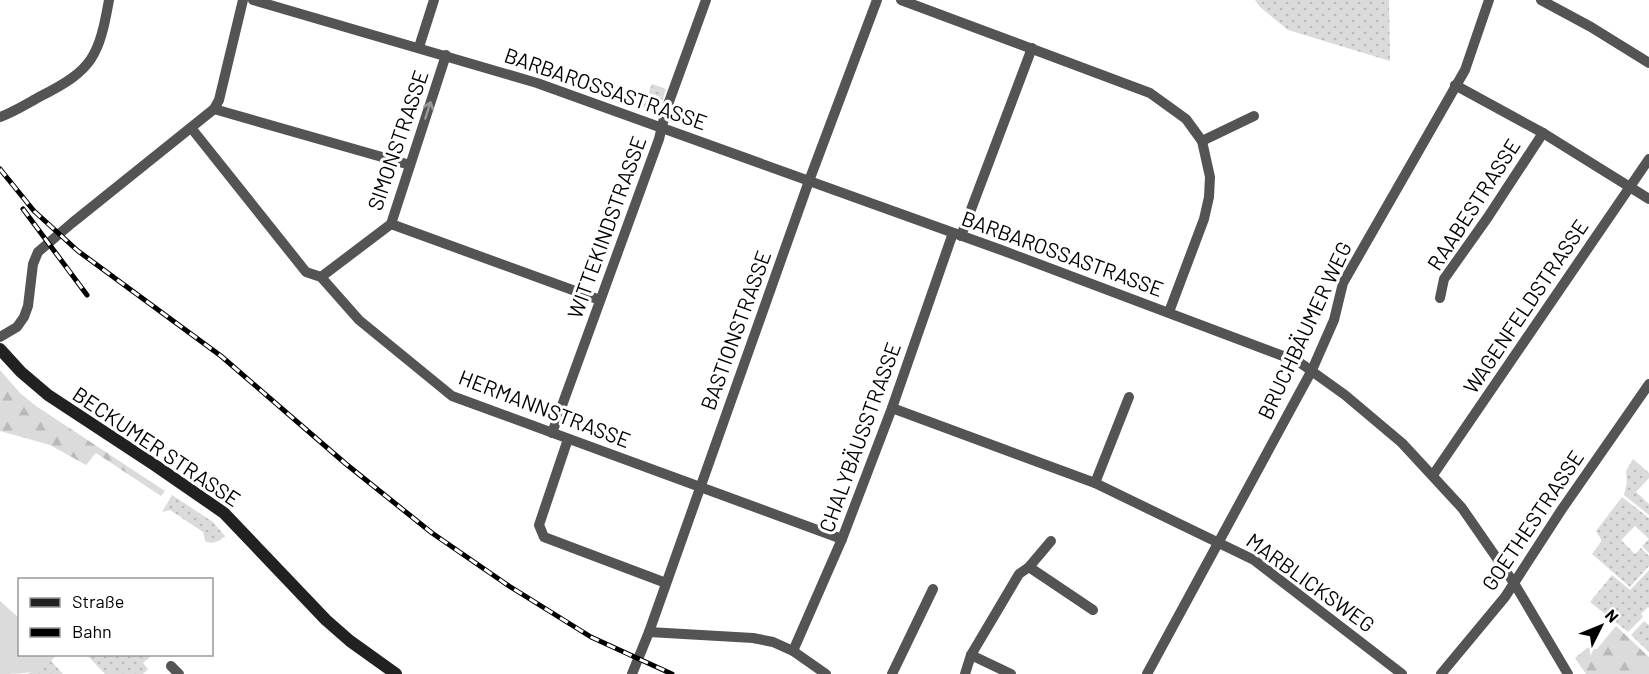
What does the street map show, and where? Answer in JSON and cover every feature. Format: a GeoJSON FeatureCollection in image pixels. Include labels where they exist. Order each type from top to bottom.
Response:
{"type":"FeatureCollection","features":[{"type":"Feature","properties":{"kind":"main road","name":"BECKUMER STRASSE"},"geometry":{"type":"LineString","coordinates":[[0,349],[21,372],[48,395],[224,513],[326,620],[391,673]]}},
{"type":"Feature","properties":{"kind":"street"},"geometry":{"type":"LineString","coordinates":[[0,117],[66,83],[80,73],[92,58],[102,37],[108,0]]}},
{"type":"Feature","properties":{"kind":"street"},"geometry":{"type":"LineString","coordinates":[[0,337],[17,327],[24,317],[28,306],[33,264],[38,252],[214,109],[219,100],[243,0]]}},
{"type":"Feature","properties":{"kind":"street","name":"BARBAROSSASTRASSE"},"geometry":{"type":"LineString","coordinates":[[253,0],[537,83],[1169,312],[1278,353],[1312,370],[1395,437],[1462,508],[1514,583],[1568,674]]}},
{"type":"Feature","properties":{"kind":"street"},"geometry":{"type":"LineString","coordinates":[[419,47],[434,0]]}},
{"type":"Feature","properties":{"kind":"street","name":"WITTEKINDSTRASSE"},"geometry":{"type":"LineString","coordinates":[[552,433],[659,139],[666,110],[706,0]]}},
{"type":"Feature","properties":{"kind":"street","name":"BASTIONSTRASSE"},"geometry":{"type":"LineString","coordinates":[[632,674],[649,632],[809,181],[877,0]]}},
{"type":"Feature","properties":{"kind":"street"},"geometry":{"type":"LineString","coordinates":[[901,0],[1150,93],[1186,119],[1202,141],[1210,177],[1209,197],[1204,219],[1169,312]]}},
{"type":"Feature","properties":{"kind":"street","name":"BRUCHBÄUMER WEG"},"geometry":{"type":"LineString","coordinates":[[1148,674],[1312,370],[1334,320],[1343,283],[1465,70],[1489,0]]}},
{"type":"Feature","properties":{"kind":"street"},"geometry":{"type":"LineString","coordinates":[[1541,0],[1591,27],[1649,63]]}},
{"type":"Feature","properties":{"kind":"street","name":"CHALYBÄUSSTRASSE"},"geometry":{"type":"LineString","coordinates":[[793,651],[842,539],[957,235],[1032,48]]}},
{"type":"Feature","properties":{"kind":"street","name":"SIMONSTRASSE"},"geometry":{"type":"LineString","coordinates":[[321,277],[391,224],[446,55]]}},
{"type":"Feature","properties":{"kind":"street"},"geometry":{"type":"LineString","coordinates":[[1455,85],[1543,134],[1649,199]]}},
{"type":"Feature","properties":{"kind":"street"},"geometry":{"type":"LineString","coordinates":[[214,109],[410,165]]}},
{"type":"Feature","properties":{"kind":"street"},"geometry":{"type":"LineString","coordinates":[[1202,141],[1254,116]]}},
{"type":"Feature","properties":{"kind":"street","name":"HERMANNSTRASSE"},"geometry":{"type":"LineString","coordinates":[[192,129],[306,272],[321,277],[359,320],[452,396],[842,539]]}},
{"type":"Feature","properties":{"kind":"street","name":"RAABESTRASSE"},"geometry":{"type":"LineString","coordinates":[[1440,298],[1444,279],[1543,134]]}},
{"type":"Feature","properties":{"kind":"street","name":"WAGENFELDSTRASSE"},"geometry":{"type":"LineString","coordinates":[[1433,475],[1649,159]]}},
{"type":"Feature","properties":{"kind":"street"},"geometry":{"type":"LineString","coordinates":[[391,224],[600,300]]}},
{"type":"Feature","properties":{"kind":"street","name":"GOETHESTRASSE"},"geometry":{"type":"LineString","coordinates":[[1441,674],[1504,597],[1649,384]]}},
{"type":"Feature","properties":{"kind":"street"},"geometry":{"type":"LineString","coordinates":[[1095,483],[1129,397]]}},
{"type":"Feature","properties":{"kind":"street","name":"MARBLICKSWEG"},"geometry":{"type":"LineString","coordinates":[[892,408],[1095,483],[1254,560],[1402,674]]}},
{"type":"Feature","properties":{"kind":"street"},"geometry":{"type":"LineString","coordinates":[[568,439],[539,525],[544,537],[666,583]]}},
{"type":"Feature","properties":{"kind":"street"},"geometry":{"type":"LineString","coordinates":[[965,674],[971,655],[1019,574],[1029,567],[1052,541]]}},
{"type":"Feature","properties":{"kind":"street"},"geometry":{"type":"LineString","coordinates":[[1029,567],[1093,610]]}},
{"type":"Feature","properties":{"kind":"street"},"geometry":{"type":"LineString","coordinates":[[892,674],[933,589]]}},
{"type":"Feature","properties":{"kind":"street"},"geometry":{"type":"LineString","coordinates":[[649,632],[753,638],[773,642],[793,651],[826,674]]}},
{"type":"Feature","properties":{"kind":"street"},"geometry":{"type":"LineString","coordinates":[[971,655],[1011,674]]}},
{"type":"Feature","properties":{"kind":"green space"},"geometry":{"type":"Polygon","coordinates":[[[1255,0],[1389,0],[1390,61],[1288,30],[1260,7],[1255,0]]]}},
{"type":"Feature","properties":{"kind":"green space"},"geometry":{"type":"Polygon","coordinates":[[[652,84],[666,89],[660,108],[655,111],[643,107],[652,84]]]}},
{"type":"Feature","properties":{"kind":"green space"},"geometry":{"type":"Polygon","coordinates":[[[0,370],[20,393],[36,406],[165,491],[161,496],[96,453],[86,465],[50,445],[0,431],[0,370]]]}},
{"type":"Feature","properties":{"kind":"green space"},"geometry":{"type":"Polygon","coordinates":[[[1633,459],[1649,473],[1649,478],[1636,492],[1649,504],[1649,515],[1624,495],[1627,482],[1626,471],[1633,459]]]}},
{"type":"Feature","properties":{"kind":"green space"},"geometry":{"type":"Polygon","coordinates":[[[172,495],[213,522],[225,536],[216,542],[205,541],[203,532],[170,510],[162,512],[172,495]]]}},
{"type":"Feature","properties":{"kind":"green space"},"geometry":{"type":"Polygon","coordinates":[[[1622,497],[1649,518],[1649,539],[1635,526],[1621,540],[1635,554],[1641,548],[1649,556],[1649,566],[1630,587],[1592,554],[1601,542],[1596,531],[1622,497]]]}},
{"type":"Feature","properties":{"kind":"green space"},"geometry":{"type":"Polygon","coordinates":[[[1649,539],[1649,553],[1642,546],[1649,539]]]}},
{"type":"Feature","properties":{"kind":"green space"},"geometry":{"type":"Polygon","coordinates":[[[1649,570],[1649,608],[1641,614],[1643,617],[1628,632],[1590,602],[1612,575],[1630,590],[1649,570]]]}},
{"type":"Feature","properties":{"kind":"green space"},"geometry":{"type":"Polygon","coordinates":[[[0,601],[18,617],[18,656],[55,656],[45,666],[31,672],[0,674],[0,601]]]}},
{"type":"Feature","properties":{"kind":"green space"},"geometry":{"type":"Polygon","coordinates":[[[1644,621],[1649,625],[1649,652],[1631,635],[1644,621]]]}},
{"type":"Feature","properties":{"kind":"green space"},"geometry":{"type":"Polygon","coordinates":[[[1616,626],[1649,657],[1649,674],[1586,674],[1575,658],[1587,648],[1597,649],[1616,626]]]}},
{"type":"Feature","properties":{"kind":"green space"},"geometry":{"type":"Polygon","coordinates":[[[88,656],[151,656],[143,663],[148,669],[143,674],[105,674],[88,656]]]}},
{"type":"Feature","properties":{"kind":"green space"},"geometry":{"type":"Polygon","coordinates":[[[51,661],[63,674],[27,674],[51,661]]]}},
{"type":"Feature","properties":{"kind":"railway"},"geometry":{"type":"LineString","coordinates":[[0,169],[34,211],[78,251],[221,356],[346,464],[432,533],[509,586],[591,637],[672,674]]}},
{"type":"Feature","properties":{"kind":"railway"},"geometry":{"type":"LineString","coordinates":[[23,209],[87,295]]}}]}
